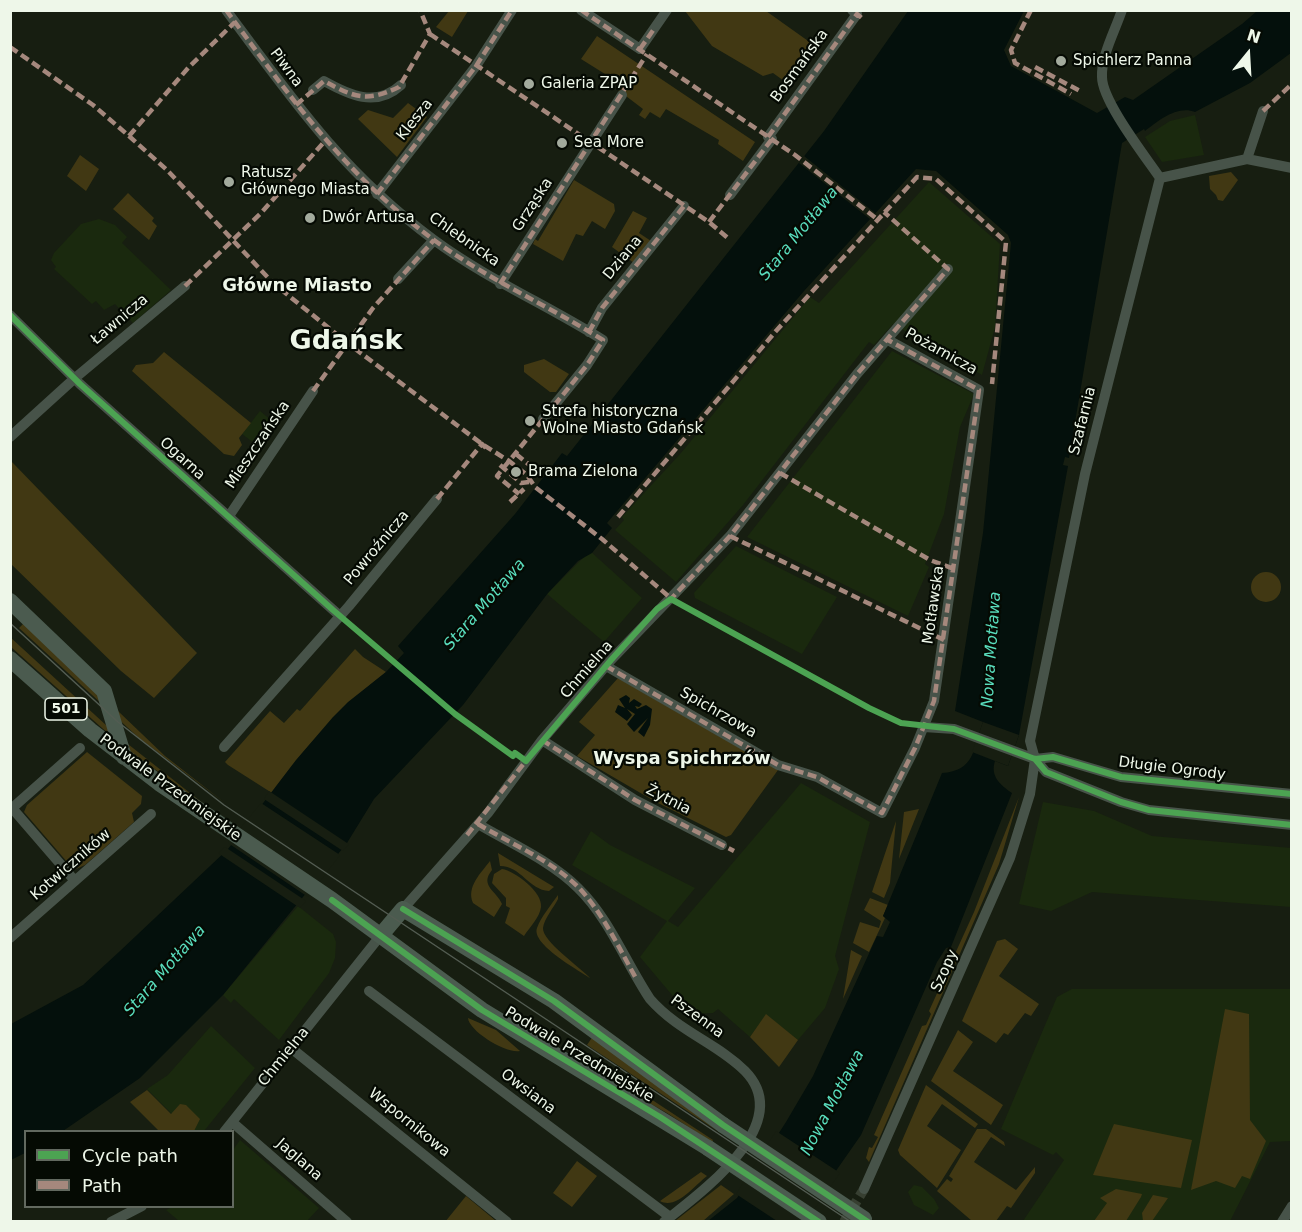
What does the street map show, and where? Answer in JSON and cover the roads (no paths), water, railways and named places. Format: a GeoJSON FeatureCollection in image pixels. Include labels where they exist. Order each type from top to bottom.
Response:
{"type":"FeatureCollection","features":[{"type":"Feature","properties":{"kind":"main road","name":"501"},"geometry":{"type":"LineString","coordinates":[[10,601],[104,691],[124,757]]}},
{"type":"Feature","properties":{"kind":"main road","name":"Podwale Przedmiejskie"},"geometry":{"type":"LineString","coordinates":[[10,659],[124,757],[332,900],[482,1010],[708,1148],[819,1221]]}},
{"type":"Feature","properties":{"kind":"main road","name":"Podwale Przedmiejskie"},"geometry":{"type":"LineString","coordinates":[[403,909],[554,1001],[723,1125],[866,1220]]}},
{"type":"Feature","properties":{"kind":"main road","name":"Chmielna"},"geometry":{"type":"LineString","coordinates":[[381,935],[403,909]]}},
{"type":"Feature","properties":{"kind":"street","name":"Piwna"},"geometry":{"type":"LineString","coordinates":[[226,10],[325,141]]}},
{"type":"Feature","properties":{"kind":"street","name":"Klesza"},"geometry":{"type":"LineString","coordinates":[[377,194],[476,66],[512,10]]}},
{"type":"Feature","properties":{"kind":"street"},"geometry":{"type":"LineString","coordinates":[[580,10],[640,49],[667,10]]}},
{"type":"Feature","properties":{"kind":"street"},"geometry":{"type":"LineString","coordinates":[[1122,10],[1102,75],[1102,85],[1112,105],[1160,178],[1247,159],[1292,168]]}},
{"type":"Feature","properties":{"kind":"street","name":"Bosmańska"},"geometry":{"type":"LineString","coordinates":[[730,195],[855,12]]}},
{"type":"Feature","properties":{"kind":"street"},"geometry":{"type":"LineString","coordinates":[[296,105],[324,81],[354,97],[366,98],[386,93],[401,85]]}},
{"type":"Feature","properties":{"kind":"street","name":"Grząska"},"geometry":{"type":"LineString","coordinates":[[500,284],[622,94]]}},
{"type":"Feature","properties":{"kind":"street"},"geometry":{"type":"LineString","coordinates":[[1247,159],[1263,111]]}},
{"type":"Feature","properties":{"kind":"street","name":"Chlebnicka"},"geometry":{"type":"LineString","coordinates":[[325,141],[377,194],[434,240],[500,284],[603,340],[587,365],[543,419]]}},
{"type":"Feature","properties":{"kind":"street","name":"Szafarnia"},"geometry":{"type":"LineString","coordinates":[[1035,759],[1030,741],[1085,474],[1160,178]]}},
{"type":"Feature","properties":{"kind":"street","name":"Dziana"},"geometry":{"type":"LineString","coordinates":[[589,332],[603,308],[684,206]]}},
{"type":"Feature","properties":{"kind":"street"},"geometry":{"type":"LineString","coordinates":[[398,279],[434,240]]}},
{"type":"Feature","properties":{"kind":"street","name":"Chmielna"},"geometry":{"type":"LineString","coordinates":[[403,909],[478,824],[542,740],[606,666],[657,609],[671,599],[736,528],[857,374],[948,269]]}},
{"type":"Feature","properties":{"kind":"street","name":"Ławnicza"},"geometry":{"type":"LineString","coordinates":[[11,434],[185,286]]}},
{"type":"Feature","properties":{"kind":"street","name":"Ogarna"},"geometry":{"type":"LineString","coordinates":[[10,315],[75,378],[340,616]]}},
{"type":"Feature","properties":{"kind":"street","name":"Pożarnicza"},"geometry":{"type":"LineString","coordinates":[[888,340],[980,390]]}},
{"type":"Feature","properties":{"kind":"street","name":"Motławska"},"geometry":{"type":"LineString","coordinates":[[882,813],[924,727],[934,701],[980,390]]}},
{"type":"Feature","properties":{"kind":"street","name":"Mieszczańska"},"geometry":{"type":"LineString","coordinates":[[229,516],[313,391]]}},
{"type":"Feature","properties":{"kind":"street","name":"Powroźnicza"},"geometry":{"type":"LineString","coordinates":[[340,616],[437,499]]}},
{"type":"Feature","properties":{"kind":"street"},"geometry":{"type":"LineString","coordinates":[[224,747],[340,616]]}},
{"type":"Feature","properties":{"kind":"street","name":"Spichrzowa"},"geometry":{"type":"LineString","coordinates":[[606,666],[778,765],[817,777],[882,813]]}},
{"type":"Feature","properties":{"kind":"street"},"geometry":{"type":"LineString","coordinates":[[924,727],[954,729],[1014,751],[1035,759],[1046,772],[1121,802],[1149,810],[1292,825]]}},
{"type":"Feature","properties":{"kind":"street","name":"Żytnia"},"geometry":{"type":"LineString","coordinates":[[542,740],[635,800],[722,845]]}},
{"type":"Feature","properties":{"kind":"street"},"geometry":{"type":"LineString","coordinates":[[75,881],[11,809],[80,748]]}},
{"type":"Feature","properties":{"kind":"street","name":"Długie Ogrody"},"geometry":{"type":"LineString","coordinates":[[1035,759],[1053,758],[1121,777],[1292,794]]}},
{"type":"Feature","properties":{"kind":"street","name":"Szopy"},"geometry":{"type":"LineString","coordinates":[[864,1189],[1010,858],[1030,794],[1035,759]]}},
{"type":"Feature","properties":{"kind":"street","name":"Kotwiczników"},"geometry":{"type":"LineString","coordinates":[[10,938],[151,814]]}},
{"type":"Feature","properties":{"kind":"street","name":"Pszenna"},"geometry":{"type":"LineString","coordinates":[[478,824],[566,877],[579,889],[594,907],[650,999],[661,1012],[679,1027],[735,1063],[753,1082],[761,1109],[753,1132],[714,1182],[667,1219]]}},
{"type":"Feature","properties":{"kind":"street","name":"Chmielna"},"geometry":{"type":"LineString","coordinates":[[225,1130],[381,935]]}},
{"type":"Feature","properties":{"kind":"street","name":"Owsiana"},"geometry":{"type":"LineString","coordinates":[[369,991],[667,1219]]}},
{"type":"Feature","properties":{"kind":"street","name":"Wspornikowa"},"geometry":{"type":"LineString","coordinates":[[291,1048],[507,1221]]}},
{"type":"Feature","properties":{"kind":"street","name":"Jaglana"},"geometry":{"type":"LineString","coordinates":[[232,1122],[347,1221]]}},
{"type":"Feature","properties":{"kind":"street"},"geometry":{"type":"LineString","coordinates":[[1282,1221],[1292,1206]]}},
{"type":"Feature","properties":{"kind":"street"},"geometry":{"type":"LineString","coordinates":[[111,1221],[138,1208]]}},
{"type":"Feature","properties":{"kind":"water"},"geometry":{"type":"Polygon","coordinates":[[[908,11],[1024,11],[1004,50],[1011,66],[1097,113],[1125,97],[1133,100],[1242,24],[1257,11],[1291,11],[1291,53],[1250,83],[1195,112],[1188,110],[1168,115],[1122,143],[1069,458],[1065,457],[1063,465],[1068,466],[1019,735],[1008,766],[995,761],[994,766],[997,780],[1012,793],[951,947],[946,948],[937,962],[861,1135],[801,1221],[708,1221],[737,1198],[813,1076],[877,936],[883,937],[890,922],[883,916],[942,773],[961,768],[967,763],[983,722],[955,711],[983,533],[1011,243],[1008,235],[936,171],[916,169],[804,291],[607,523],[612,528],[592,553],[578,561],[548,593],[463,705],[374,799],[347,843],[223,995],[140,1078],[64,1130],[24,1130],[24,1154],[11,1160],[11,1024],[83,985],[228,849],[296,760],[333,717],[386,672],[404,653],[398,646],[515,514],[562,453],[567,456],[824,131],[908,11]]]}},
{"type":"Feature","properties":{"kind":"water"},"geometry":{"type":"Polygon","coordinates":[[[626,695],[630,698],[629,703],[634,699],[642,704],[639,707],[635,706],[637,709],[646,705],[652,709],[650,725],[644,737],[638,732],[648,718],[634,732],[627,724],[635,714],[627,709],[632,715],[627,721],[615,712],[618,705],[625,708],[619,699],[626,695]]]}},
{"type":"Feature","properties":{"kind":"tunnel"},"geometry":{"type":"LineString","coordinates":[[844,1222],[864,1189]]}},
{"type":"Feature","properties":{"kind":"tram line"},"geometry":{"type":"LineString","coordinates":[[10,623],[118,722],[224,805],[851,1222]]}},
{"type":"Feature","properties":{"kind":"place","name":"Spichlerz Panna"},"geometry":{"type":"Point","coordinates":[1061,61]}},
{"type":"Feature","properties":{"kind":"place","name":"Galeria ZPAP"},"geometry":{"type":"Point","coordinates":[529,84]}},
{"type":"Feature","properties":{"kind":"place","name":"Sea More"},"geometry":{"type":"Point","coordinates":[562,143]}},
{"type":"Feature","properties":{"kind":"place","name":"Ratusz Głównego Miasta"},"geometry":{"type":"Point","coordinates":[229,182]}},
{"type":"Feature","properties":{"kind":"place","name":"Dwór Artusa"},"geometry":{"type":"Point","coordinates":[310,218]}},
{"type":"Feature","properties":{"kind":"place","name":"Strefa historyczna Wolne Miasto Gdańsk"},"geometry":{"type":"Point","coordinates":[530,421]}},
{"type":"Feature","properties":{"kind":"place","name":"Brama Zielona"},"geometry":{"type":"Point","coordinates":[516,472]}},
{"type":"Feature","properties":{"kind":"district","name":"Główne Miasto"},"geometry":{"type":"Point","coordinates":[297,286]}},
{"type":"Feature","properties":{"kind":"district","name":"Gdańsk"},"geometry":{"type":"Point","coordinates":[346,342]}},
{"type":"Feature","properties":{"kind":"district","name":"Wyspa Spichrzów"},"geometry":{"type":"Point","coordinates":[682,759]}},
{"type":"Feature","properties":{"kind":"water label","name":"Stara Motława"},"geometry":{"type":"Point","coordinates":[799,234]}},
{"type":"Feature","properties":{"kind":"water label","name":"Stara Motława"},"geometry":{"type":"Point","coordinates":[485,605]}},
{"type":"Feature","properties":{"kind":"water label","name":"Nowa Motława"},"geometry":{"type":"Point","coordinates":[992,650]}},
{"type":"Feature","properties":{"kind":"water label","name":"Stara Motława"},"geometry":{"type":"Point","coordinates":[165,971]}},
{"type":"Feature","properties":{"kind":"water label","name":"Nowa Motława"},"geometry":{"type":"Point","coordinates":[833,1103]}}]}
